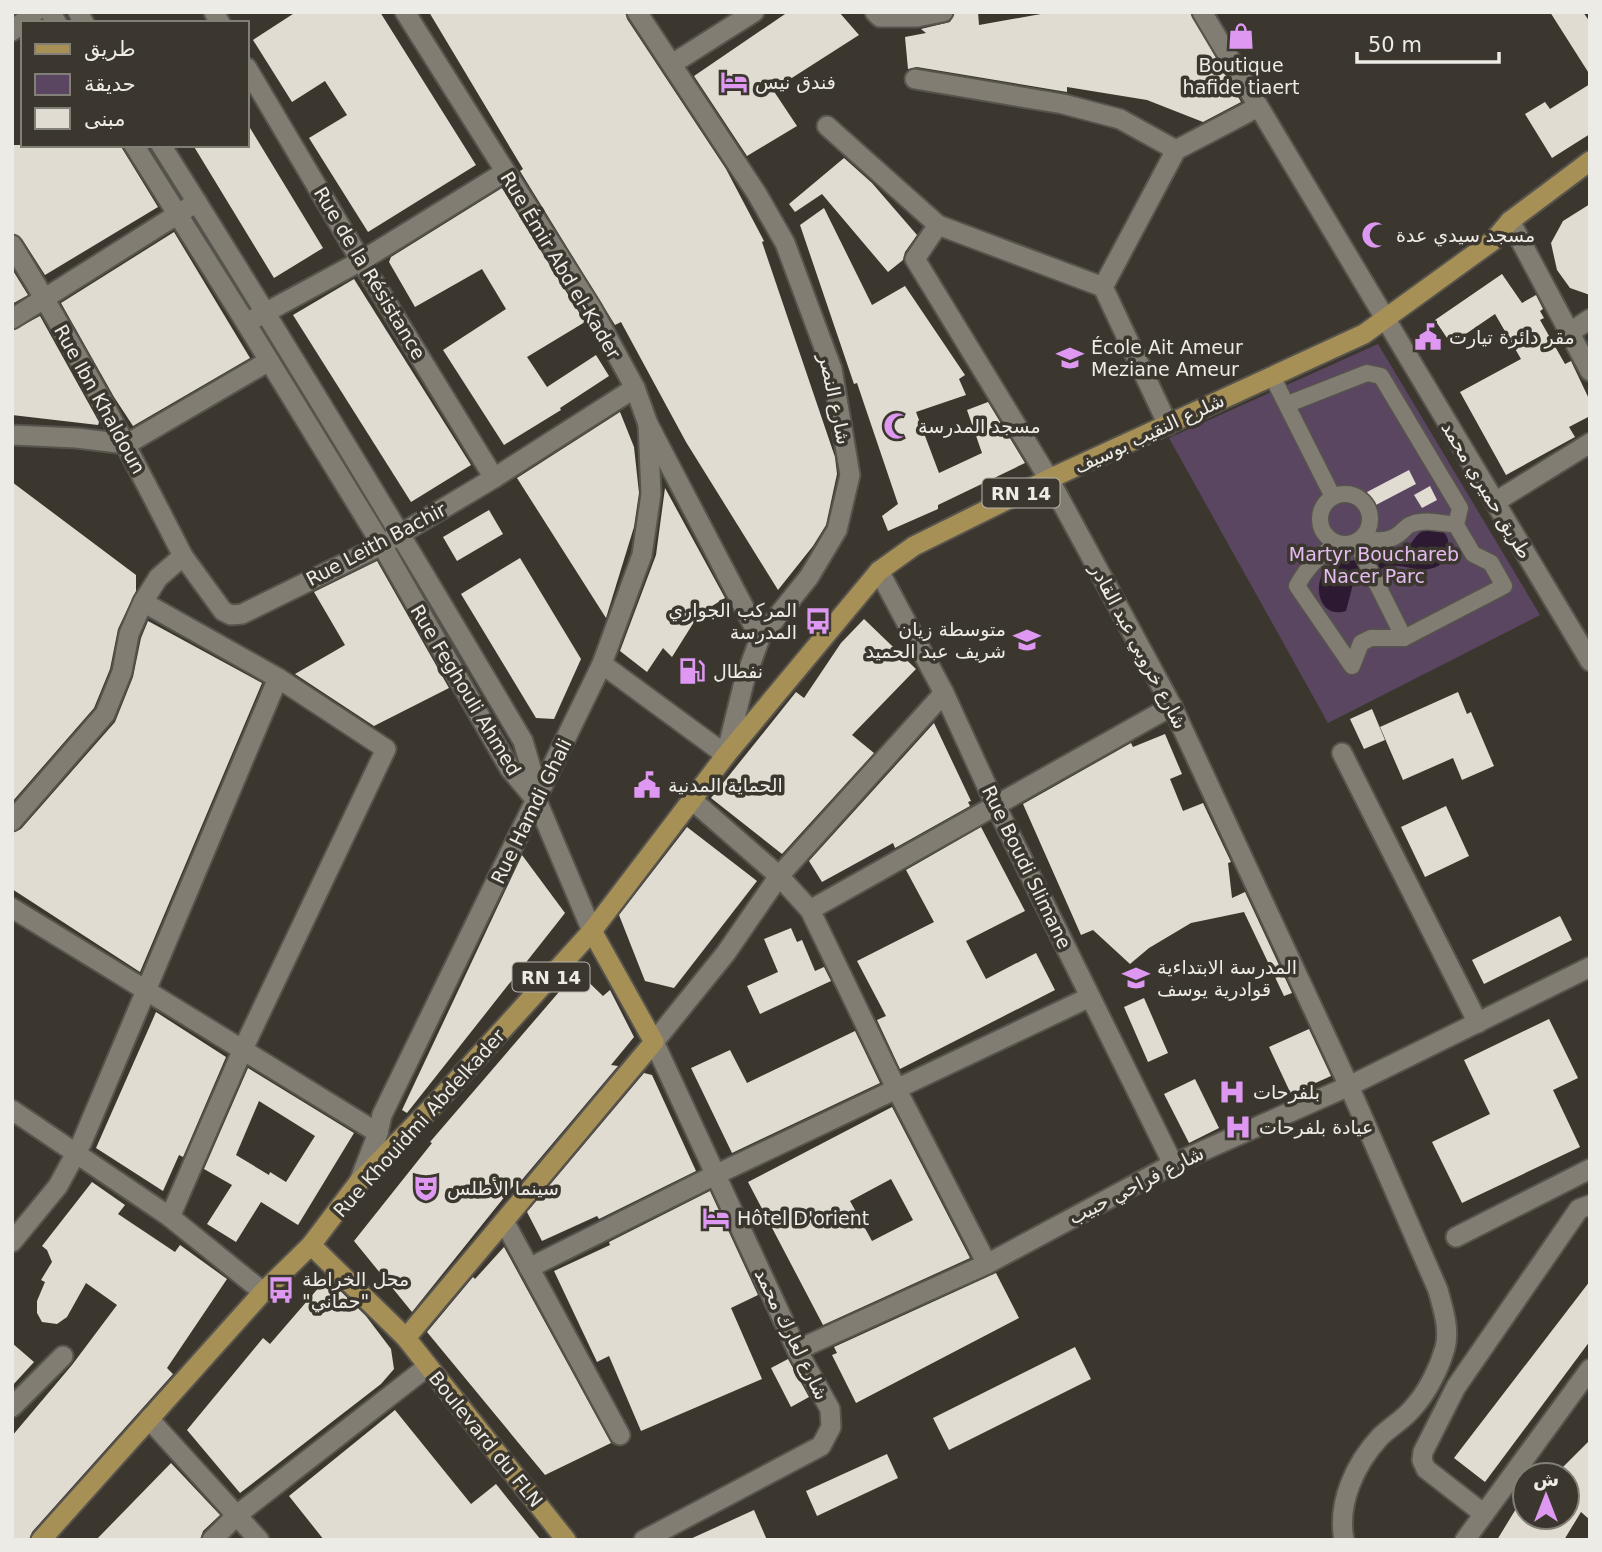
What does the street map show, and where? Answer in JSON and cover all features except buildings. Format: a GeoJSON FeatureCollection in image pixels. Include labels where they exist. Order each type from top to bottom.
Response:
{"type":"FeatureCollection","features":[{"type":"Feature","properties":{"kind":"main road","name":"شلرع النقيب بوسيف"},"geometry":{"type":"LineString","coordinates":[[726,755],[879,571],[914,546],[1049,479],[1364,334],[1494,240],[1510,221],[1582,170],[1590,161]]}},
{"type":"Feature","properties":{"kind":"main road","name":"Rue Khouidmi Abdelkader"},"geometry":{"type":"LineString","coordinates":[[41,1540],[263,1292],[312,1245],[358,1183],[436,1103],[592,932],[726,755]]}},
{"type":"Feature","properties":{"kind":"main road"},"geometry":{"type":"LineString","coordinates":[[406,1338],[654,1042],[592,932]]}},
{"type":"Feature","properties":{"kind":"main road","name":"Boulevard du FLN"},"geometry":{"type":"LineString","coordinates":[[312,1245],[406,1338],[566,1540]]}},
{"type":"Feature","properties":{"kind":"street","name":"Rue Émir Abd el-Kader"},"geometry":{"type":"LineString","coordinates":[[405,12],[592,309],[635,388],[648,424],[760,638]]}},
{"type":"Feature","properties":{"kind":"street"},"geometry":{"type":"LineString","coordinates":[[672,64],[754,12]]}},
{"type":"Feature","properties":{"kind":"street"},"geometry":{"type":"LineString","coordinates":[[875,12],[880,17],[917,17],[943,12]]}},
{"type":"Feature","properties":{"kind":"street","name":"طريق حميري محمد"},"geometry":{"type":"LineString","coordinates":[[1202,12],[1590,661]]}},
{"type":"Feature","properties":{"kind":"street","name":"شارع النصر"},"geometry":{"type":"LineString","coordinates":[[644,14],[672,64],[757,194],[785,243],[832,369],[850,475],[837,530],[809,577],[760,638],[744,682],[726,755]]}},
{"type":"Feature","properties":{"kind":"street","name":"Rue de la Résistance"},"geometry":{"type":"LineString","coordinates":[[248,70],[494,478]]}},
{"type":"Feature","properties":{"kind":"street"},"geometry":{"type":"LineString","coordinates":[[915,79],[1063,104],[1120,119],[1175,150]]}},
{"type":"Feature","properties":{"kind":"street"},"geometry":{"type":"LineString","coordinates":[[1103,287],[1175,150],[1258,107]]}},
{"type":"Feature","properties":{"kind":"street"},"geometry":{"type":"LineString","coordinates":[[827,126],[938,225],[1103,287],[1168,425]]}},
{"type":"Feature","properties":{"kind":"street","name":"Rue Feghouli Ahmed"},"geometry":{"type":"LineString","coordinates":[[135,147],[382,545],[510,769],[537,800]]}},
{"type":"Feature","properties":{"kind":"street","name":"Rue Feghouli Ahmed"},"geometry":{"type":"LineString","coordinates":[[162,147],[401,534],[523,741],[537,800]]}},
{"type":"Feature","properties":{"kind":"street"},"geometry":{"type":"LineString","coordinates":[[246,323],[361,261],[505,172]]}},
{"type":"Feature","properties":{"kind":"street"},"geometry":{"type":"LineString","coordinates":[[12,318],[197,202]]}},
{"type":"Feature","properties":{"kind":"street"},"geometry":{"type":"LineString","coordinates":[[1510,221],[1590,371]]}},
{"type":"Feature","properties":{"kind":"street","name":"شارع خروبي عبد القادر"},"geometry":{"type":"LineString","coordinates":[[938,225],[915,259],[1049,479],[1172,706],[1349,1086],[1438,1290],[1445,1319],[1445,1347],[1425,1394],[1412,1410],[1380,1437],[1356,1470],[1345,1502],[1344,1540]]}},
{"type":"Feature","properties":{"kind":"street","name":"Rue Ibn Khaldoun"},"geometry":{"type":"LineString","coordinates":[[12,244],[45,297],[127,444],[183,556]]}},
{"type":"Feature","properties":{"kind":"street"},"geometry":{"type":"LineString","coordinates":[[1569,333],[1590,319]]}},
{"type":"Feature","properties":{"kind":"street"},"geometry":{"type":"LineString","coordinates":[[12,435],[127,444],[269,361]]}},
{"type":"Feature","properties":{"kind":"street"},"geometry":{"type":"LineString","coordinates":[[1288,404],[1367,373],[1381,376],[1460,508],[1456,525],[1473,554],[1491,563],[1504,586],[1404,638],[1370,638],[1361,643],[1353,666],[1297,586],[1306,569],[1332,548],[1386,540],[1398,535],[1410,524],[1434,522],[1456,525]]}},
{"type":"Feature","properties":{"kind":"street"},"geometry":{"type":"LineString","coordinates":[[1272,376],[1334,497]]}},
{"type":"Feature","properties":{"kind":"street","name":"Rue Leith Bachir"},"geometry":{"type":"LineString","coordinates":[[183,556],[223,611],[231,615],[242,614],[382,545],[494,478],[635,388]]}},
{"type":"Feature","properties":{"kind":"street","name":"Rue Hamdi Ghali"},"geometry":{"type":"LineString","coordinates":[[358,1183],[378,1133],[382,1115],[602,664],[642,555],[651,494],[648,424]]}},
{"type":"Feature","properties":{"kind":"street"},"geometry":{"type":"LineString","coordinates":[[1495,502],[1590,443]]}},
{"type":"Feature","properties":{"kind":"street"},"geometry":{"type":"LineString","coordinates":[[1332,548],[1320,526],[1321,509],[1334,497],[1351,495],[1365,505],[1370,521],[1359,543]]}},
{"type":"Feature","properties":{"kind":"street"},"geometry":{"type":"LineString","coordinates":[[1359,543],[1404,638]]}},
{"type":"Feature","properties":{"kind":"street"},"geometry":{"type":"LineString","coordinates":[[12,821],[105,714],[122,672],[129,634],[143,602],[158,578],[183,556]]}},
{"type":"Feature","properties":{"kind":"street","name":"Rue Boudi Slimane"},"geometry":{"type":"LineString","coordinates":[[879,571],[944,693],[996,806],[1173,1164]]}},
{"type":"Feature","properties":{"kind":"street"},"geometry":{"type":"LineString","coordinates":[[143,602],[278,678],[386,749],[243,1049],[170,1217]]}},
{"type":"Feature","properties":{"kind":"street"},"geometry":{"type":"LineString","coordinates":[[602,664],[726,755]]}},
{"type":"Feature","properties":{"kind":"street"},"geometry":{"type":"LineString","coordinates":[[12,1242],[58,1186],[76,1153],[278,678]]}},
{"type":"Feature","properties":{"kind":"street"},"geometry":{"type":"LineString","coordinates":[[654,1042],[726,953],[779,876],[944,693]]}},
{"type":"Feature","properties":{"kind":"street"},"geometry":{"type":"LineString","coordinates":[[810,910],[1172,706]]}},
{"type":"Feature","properties":{"kind":"street"},"geometry":{"type":"LineString","coordinates":[[1342,753],[1478,1023]]}},
{"type":"Feature","properties":{"kind":"street"},"geometry":{"type":"LineString","coordinates":[[691,799],[779,876],[810,910],[897,1090],[987,1264]]}},
{"type":"Feature","properties":{"kind":"street"},"geometry":{"type":"LineString","coordinates":[[537,800],[592,932]]}},
{"type":"Feature","properties":{"kind":"street"},"geometry":{"type":"LineString","coordinates":[[12,908],[378,1133]]}},
{"type":"Feature","properties":{"kind":"street","name":"شارع فراحي حبيب"},"geometry":{"type":"LineString","coordinates":[[797,1350],[987,1264],[1173,1164],[1349,1086],[1590,967]]}},
{"type":"Feature","properties":{"kind":"street"},"geometry":{"type":"LineString","coordinates":[[528,1268],[717,1174],[1090,997]]}},
{"type":"Feature","properties":{"kind":"street","name":"شارع لعارك محمد"},"geometry":{"type":"LineString","coordinates":[[644,1540],[821,1446],[831,1427],[830,1409],[797,1350],[654,1042]]}},
{"type":"Feature","properties":{"kind":"street"},"geometry":{"type":"LineString","coordinates":[[12,1110],[170,1217],[263,1292]]}},
{"type":"Feature","properties":{"kind":"street"},"geometry":{"type":"LineString","coordinates":[[1456,1237],[1590,1169]]}},
{"type":"Feature","properties":{"kind":"street"},"geometry":{"type":"LineString","coordinates":[[1485,1514],[1426,1468],[1422,1460],[1423,1452],[1456,1387],[1579,1209],[1590,1205]]}},
{"type":"Feature","properties":{"kind":"street"},"geometry":{"type":"LineString","coordinates":[[505,1223],[620,1435]]}},
{"type":"Feature","properties":{"kind":"street"},"geometry":{"type":"LineString","coordinates":[[12,1407],[63,1356]]}},
{"type":"Feature","properties":{"kind":"street"},"geometry":{"type":"LineString","coordinates":[[212,1540],[237,1515],[427,1367]]}},
{"type":"Feature","properties":{"kind":"street"},"geometry":{"type":"LineString","coordinates":[[1465,1540],[1590,1369]]}},
{"type":"Feature","properties":{"kind":"street"},"geometry":{"type":"LineString","coordinates":[[149,1419],[259,1540]]}},
{"type":"Feature","properties":{"kind":"green space","name":"Martyr Bouchareb Nacer Parc"},"geometry":{"type":"Polygon","coordinates":[[[1378,344],[1540,615],[1328,723],[1169,438],[1378,344]]]}},
{"type":"Feature","properties":{"kind":"shaded area"},"geometry":{"type":"Polygon","coordinates":[[[1428,528],[1439,529],[1447,537],[1449,548],[1442,563],[1422,570],[1394,566],[1379,570],[1370,553],[1383,549],[1404,550],[1419,533],[1428,528]]]}},
{"type":"Feature","properties":{"kind":"shaded area"},"geometry":{"type":"Polygon","coordinates":[[[1356,560],[1365,577],[1353,584],[1346,611],[1329,610],[1320,598],[1323,573],[1335,563],[1356,560]]]}},
{"type":"Feature","properties":{"kind":"place","name":"Boutique hafide tiaert"},"geometry":{"type":"Point","coordinates":[1241,36]}},
{"type":"Feature","properties":{"kind":"place","name":"فندق نيس"},"geometry":{"type":"Point","coordinates":[734,82]}},
{"type":"Feature","properties":{"kind":"place","name":"مسجد سيدي عدة"},"geometry":{"type":"Point","coordinates":[1375,235]}},
{"type":"Feature","properties":{"kind":"place","name":"مقر دائرة تيارت"},"geometry":{"type":"Point","coordinates":[1428,337]}},
{"type":"Feature","properties":{"kind":"place","name":"École Ait Ameur Meziane Ameur"},"geometry":{"type":"Point","coordinates":[1070,358]}},
{"type":"Feature","properties":{"kind":"place","name":"مسجد المدرسة"},"geometry":{"type":"Point","coordinates":[897,426]}},
{"type":"Feature","properties":{"kind":"place","name":"المركب الجواري المدرسة"},"geometry":{"type":"Point","coordinates":[818,621]}},
{"type":"Feature","properties":{"kind":"place","name":"متوسطة زيان شريف عبد الحميد"},"geometry":{"type":"Point","coordinates":[1027,640]}},
{"type":"Feature","properties":{"kind":"place","name":"نفطال"},"geometry":{"type":"Point","coordinates":[692,671]}},
{"type":"Feature","properties":{"kind":"place","name":"الحماية المدنية"},"geometry":{"type":"Point","coordinates":[647,785]}},
{"type":"Feature","properties":{"kind":"place","name":"المدرسة الابتداءية قوادرية يوسف"},"geometry":{"type":"Point","coordinates":[1136,978]}},
{"type":"Feature","properties":{"kind":"place","name":"بلفرحات"},"geometry":{"type":"Point","coordinates":[1232,1092]}},
{"type":"Feature","properties":{"kind":"place","name":"عيادة بلفرحات"},"geometry":{"type":"Point","coordinates":[1238,1127]}},
{"type":"Feature","properties":{"kind":"place","name":"سينما الأطلس"},"geometry":{"type":"Point","coordinates":[426,1188]}},
{"type":"Feature","properties":{"kind":"place","name":"Hôtel D'orient"},"geometry":{"type":"Point","coordinates":[716,1218]}},
{"type":"Feature","properties":{"kind":"place","name":"محل الخراطة \"حماني\""},"geometry":{"type":"Point","coordinates":[281,1290]}}]}
